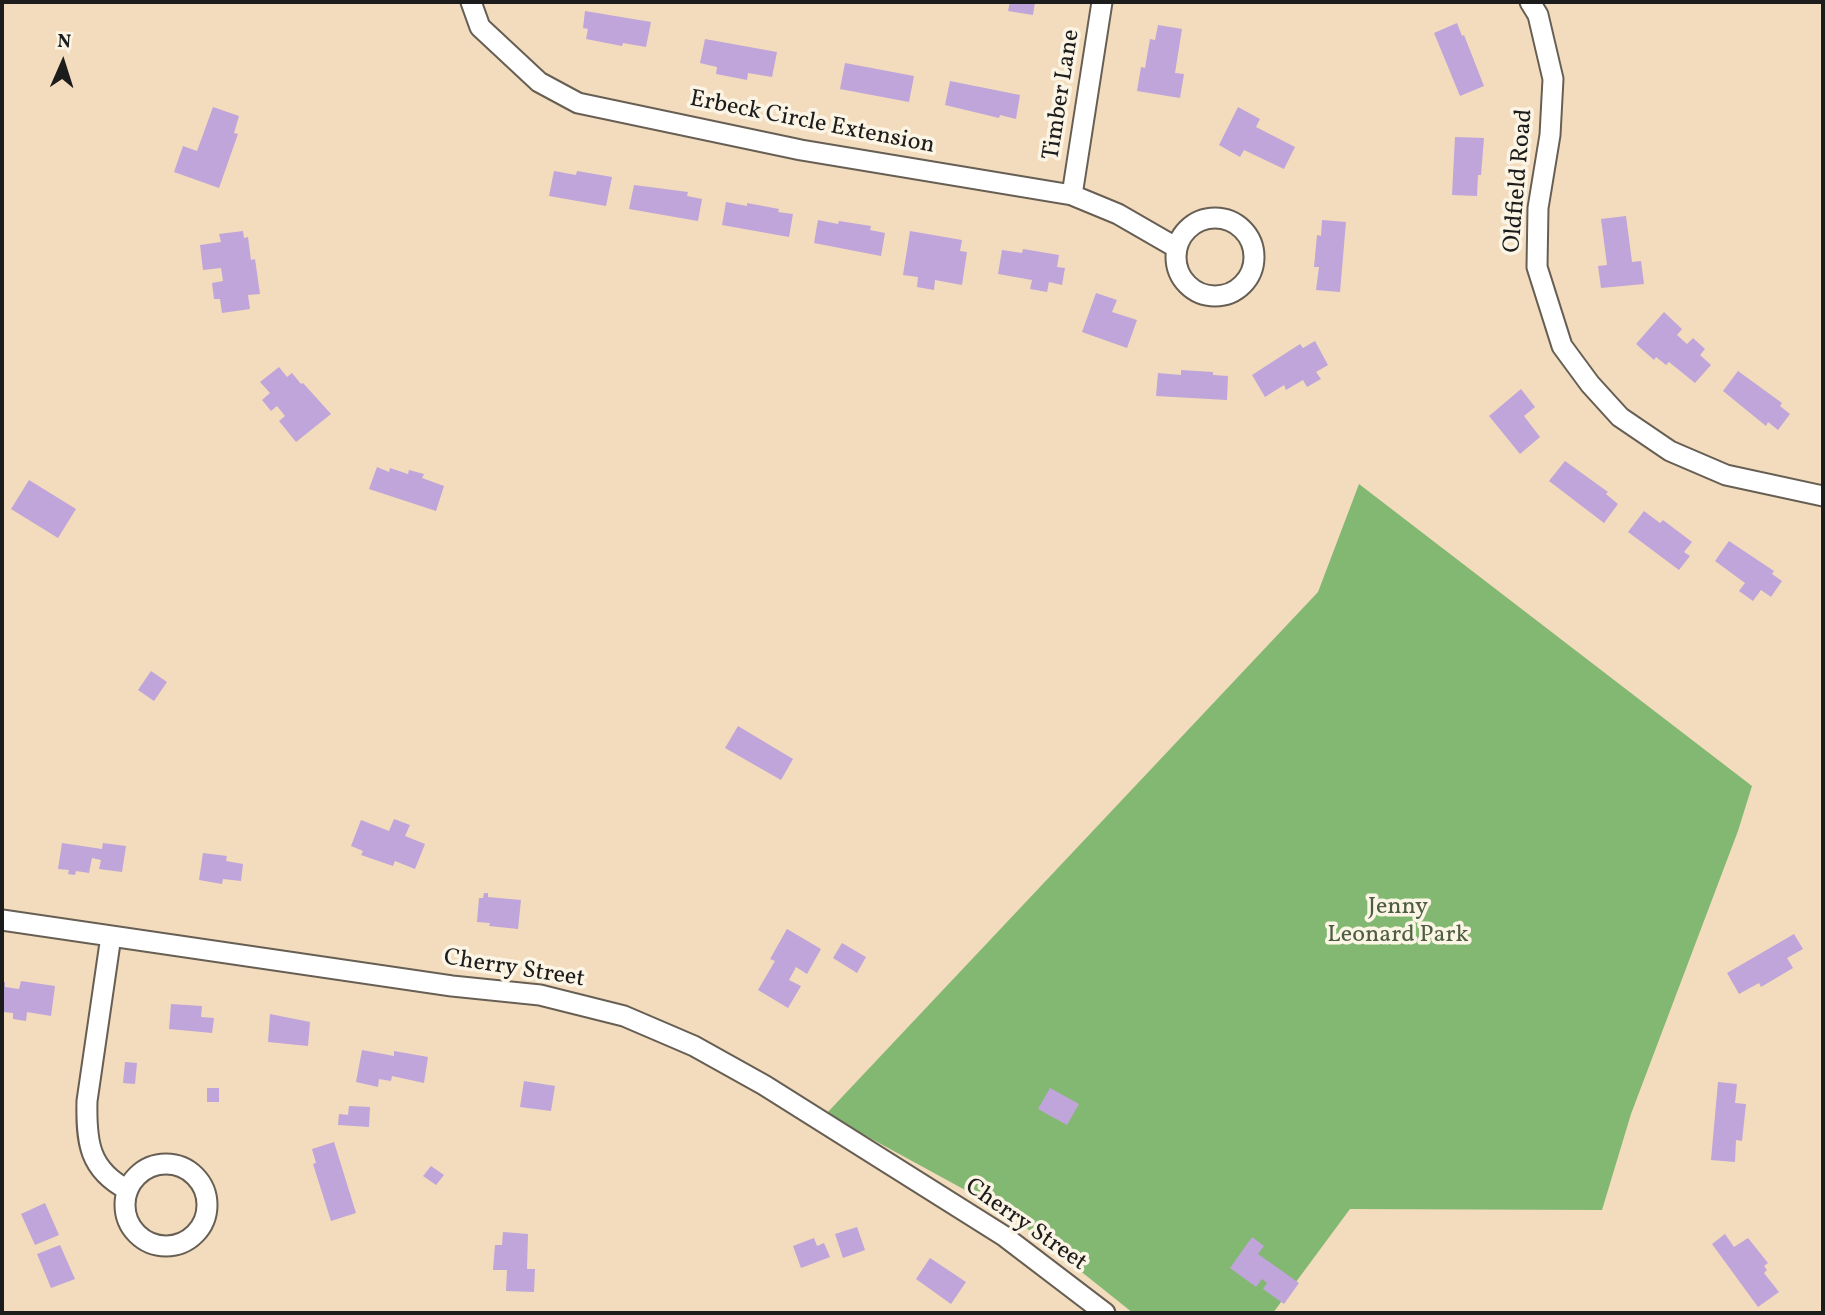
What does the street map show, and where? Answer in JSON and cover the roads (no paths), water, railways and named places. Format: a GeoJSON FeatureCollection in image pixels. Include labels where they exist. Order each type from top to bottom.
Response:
{"type":"FeatureCollection","features":[{"type":"Feature","properties":{"kind":"street","name":"Erbeck Circle Extension"},"geometry":{"type":"LineString","coordinates":[[471,2],[480,27],[539,82],[578,103],[801,150],[1072,195],[1118,214],[1177,248]]}},
{"type":"Feature","properties":{"kind":"street","name":"Timber Lane"},"geometry":{"type":"LineString","coordinates":[[1072,195],[1102,2]]}},
{"type":"Feature","properties":{"kind":"street","name":"Oldfield Road"},"geometry":{"type":"LineString","coordinates":[[1530,2],[1538,15],[1553,79],[1550,135],[1538,208],[1537,267],[1562,346],[1590,384],[1620,416],[1670,451],[1726,475],[1823,496]]}},
{"type":"Feature","properties":{"kind":"street"},"geometry":{"type":"LineString","coordinates":[[1202,220],[1228,220],[1248,235],[1254,247],[1255,260],[1245,284],[1235,292],[1209,296],[1186,284],[1179,274],[1177,248],[1182,236],[1191,226],[1202,220]]}},
{"type":"Feature","properties":{"kind":"street","name":"Cherry Street"},"geometry":{"type":"LineString","coordinates":[[2,920],[452,986],[540,995],[624,1016],[694,1046],[764,1085],[1004,1237],[1105,1313]]}},
{"type":"Feature","properties":{"kind":"street"},"geometry":{"type":"LineString","coordinates":[[111,936],[87,1101],[87,1129],[97,1166],[104,1174],[128,1189]]}},
{"type":"Feature","properties":{"kind":"street"},"geometry":{"type":"LineString","coordinates":[[168,1165],[181,1168],[194,1175],[202,1187],[207,1208],[203,1222],[196,1233],[184,1242],[164,1246],[150,1243],[138,1235],[129,1224],[125,1203],[128,1189],[147,1169],[168,1165]]}},
{"type":"Feature","properties":{"kind":"park label","name":"Jenny Leonard Park"},"geometry":{"type":"Point","coordinates":[1398,923]}}]}
